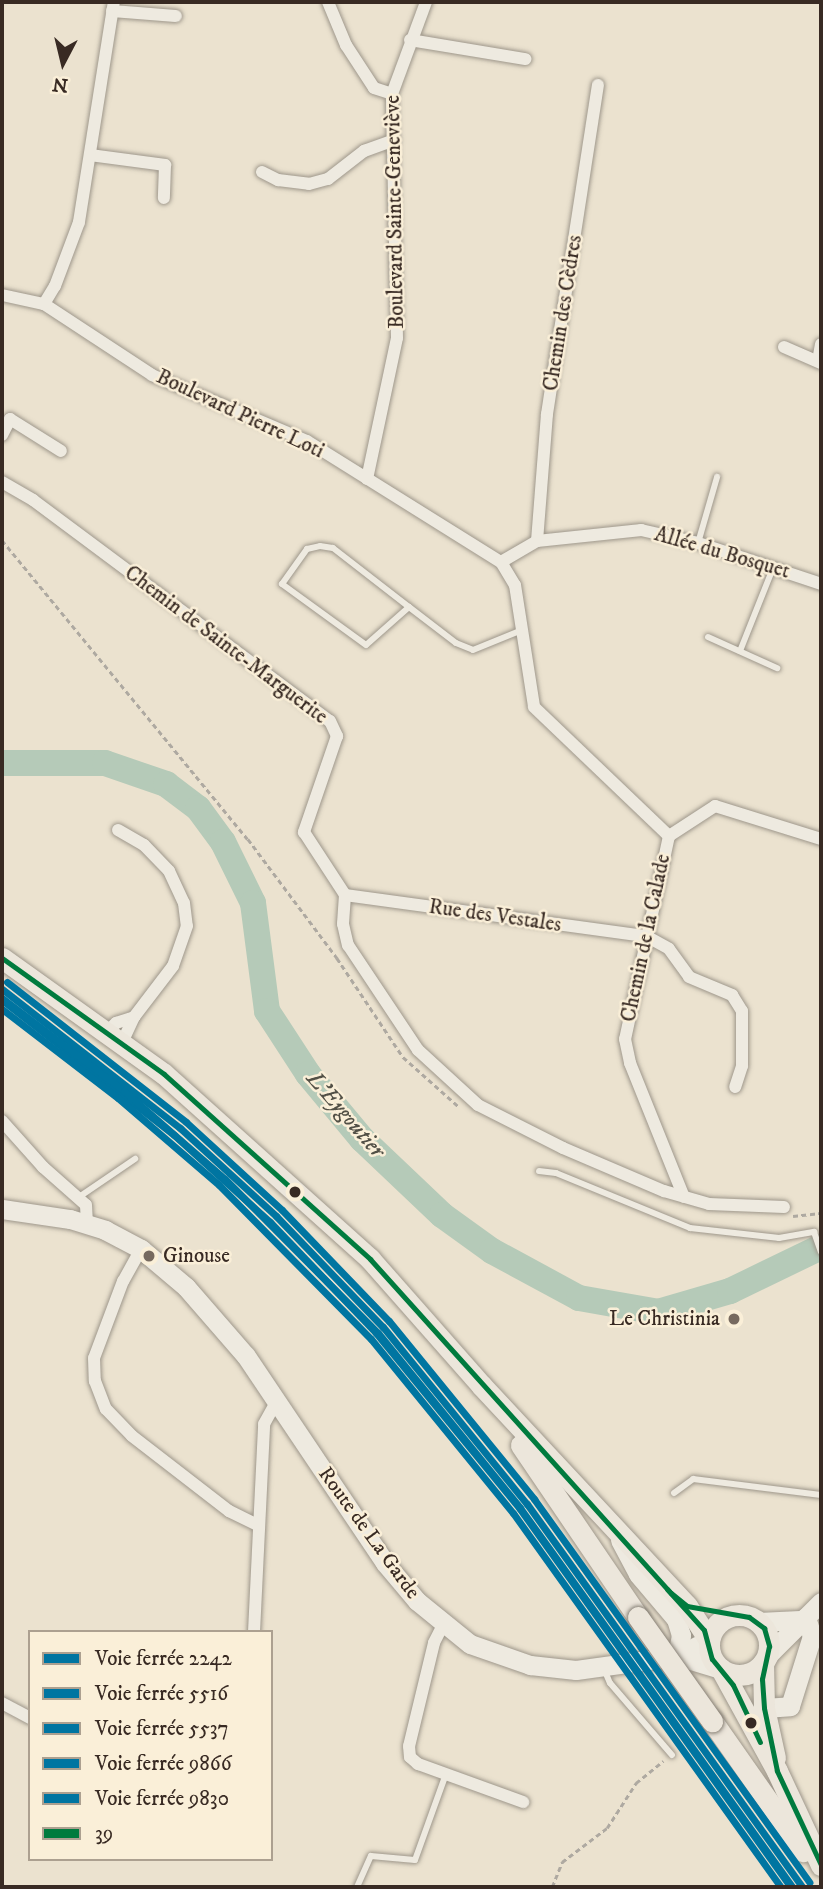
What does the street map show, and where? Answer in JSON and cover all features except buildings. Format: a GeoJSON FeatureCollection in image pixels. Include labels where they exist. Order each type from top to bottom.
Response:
{"type":"FeatureCollection","features":[{"type":"Feature","properties":{"kind":"main road"},"geometry":{"type":"LineString","coordinates":[[2,958],[164,1074],[370,1259],[615,1532],[687,1606],[709,1640],[712,1659],[721,1669],[777,1771],[821,1865]]}},
{"type":"Feature","properties":{"kind":"main road","name":"Route de La Garde"},"geometry":{"type":"LineString","coordinates":[[2,1209],[87,1223],[141,1250],[186,1287],[219,1322],[385,1563],[443,1625],[470,1644],[517,1662],[566,1670],[604,1669],[677,1656],[709,1640]]}},
{"type":"Feature","properties":{"kind":"main road"},"geometry":{"type":"LineString","coordinates":[[481,1385],[638,1617],[821,1872]]}},
{"type":"Feature","properties":{"kind":"main road"},"geometry":{"type":"LineString","coordinates":[[615,1532],[638,1574],[676,1619],[681,1635],[677,1656]]}},
{"type":"Feature","properties":{"kind":"main road"},"geometry":{"type":"LineString","coordinates":[[721,1669],[743,1675],[765,1659],[821,1602]]}},
{"type":"Feature","properties":{"kind":"main road"},"geometry":{"type":"LineString","coordinates":[[687,1606],[758,1622],[803,1618]]}},
{"type":"Feature","properties":{"kind":"main road"},"geometry":{"type":"LineString","coordinates":[[709,1640],[720,1622],[730,1616]]}},
{"type":"Feature","properties":{"kind":"main road"},"geometry":{"type":"LineString","coordinates":[[764,1708],[790,1706],[812,1636],[803,1618]]}},
{"type":"Feature","properties":{"kind":"main road"},"geometry":{"type":"LineString","coordinates":[[758,1622],[768,1637],[764,1708],[777,1771]]}},
{"type":"Feature","properties":{"kind":"main road","name":"Route de La Garde"},"geometry":{"type":"LineString","coordinates":[[677,1656],[721,1669]]}},
{"type":"Feature","properties":{"kind":"street"},"geometry":{"type":"LineString","coordinates":[[328,2],[345,45],[374,88],[392,94]]}},
{"type":"Feature","properties":{"kind":"street","name":"Boulevard Sainte-Geneviève"},"geometry":{"type":"LineString","coordinates":[[367,479],[397,338],[392,94],[426,2]]}},
{"type":"Feature","properties":{"kind":"street"},"geometry":{"type":"LineString","coordinates":[[44,304],[55,286],[79,222],[113,6],[176,16]]}},
{"type":"Feature","properties":{"kind":"street"},"geometry":{"type":"LineString","coordinates":[[410,40],[525,60]]}},
{"type":"Feature","properties":{"kind":"street","name":"Chemin des Cèdres"},"geometry":{"type":"LineString","coordinates":[[537,541],[547,415],[598,85]]}},
{"type":"Feature","properties":{"kind":"street"},"geometry":{"type":"LineString","coordinates":[[262,172],[278,180],[309,184],[328,179],[364,151],[394,140]]}},
{"type":"Feature","properties":{"kind":"street"},"geometry":{"type":"LineString","coordinates":[[90,155],[165,165],[163,198]]}},
{"type":"Feature","properties":{"kind":"street","name":"Boulevard Pierre Loti"},"geometry":{"type":"LineString","coordinates":[[2,295],[44,304],[152,375],[307,441],[367,479]]}},
{"type":"Feature","properties":{"kind":"street"},"geometry":{"type":"LineString","coordinates":[[785,347],[820,362],[821,344]]}},
{"type":"Feature","properties":{"kind":"street"},"geometry":{"type":"LineString","coordinates":[[2,435],[10,419],[61,451]]}},
{"type":"Feature","properties":{"kind":"street"},"geometry":{"type":"LineString","coordinates":[[367,479],[501,562],[515,585],[534,707],[669,836],[715,806],[742,811],[821,839]]}},
{"type":"Feature","properties":{"kind":"street","name":"Chemin de Sainte-Marguerite"},"geometry":{"type":"LineString","coordinates":[[2,482],[33,500],[330,721],[337,736],[304,832],[345,895]]}},
{"type":"Feature","properties":{"kind":"street","name":"Allée du Bosquet"},"geometry":{"type":"LineString","coordinates":[[501,562],[537,541],[641,530],[698,543],[821,584]]}},
{"type":"Feature","properties":{"kind":"street"},"geometry":{"type":"LineString","coordinates":[[115,1037],[173,966],[187,926],[182,897],[169,871],[144,845],[117,830]]}},
{"type":"Feature","properties":{"kind":"street","name":"Chemin de la Calade"},"geometry":{"type":"LineString","coordinates":[[669,836],[625,1039],[630,1063],[684,1197]]}},
{"type":"Feature","properties":{"kind":"street"},"geometry":{"type":"LineString","coordinates":[[345,895],[343,924],[348,945],[396,1021],[418,1050],[478,1105],[564,1148],[684,1197],[720,1205],[783,1212]]}},
{"type":"Feature","properties":{"kind":"street","name":"Rue des Vestales"},"geometry":{"type":"LineString","coordinates":[[345,895],[646,936]]}},
{"type":"Feature","properties":{"kind":"street"},"geometry":{"type":"LineString","coordinates":[[646,936],[669,949],[689,977],[732,995],[742,1011],[742,1066],[735,1087]]}},
{"type":"Feature","properties":{"kind":"street"},"geometry":{"type":"LineString","coordinates":[[115,1037],[116,1023],[134,1017]]}},
{"type":"Feature","properties":{"kind":"street"},"geometry":{"type":"LineString","coordinates":[[2,1121],[43,1167],[86,1205],[87,1223]]}},
{"type":"Feature","properties":{"kind":"street"},"geometry":{"type":"LineString","coordinates":[[141,1250],[123,1281],[94,1358],[95,1381],[106,1409],[132,1436],[229,1511],[258,1525]]}},
{"type":"Feature","properties":{"kind":"street"},"geometry":{"type":"LineString","coordinates":[[254,1630],[264,1424],[278,1405]]}},
{"type":"Feature","properties":{"kind":"street"},"geometry":{"type":"LineString","coordinates":[[443,1625],[434,1643],[409,1750],[415,1762],[523,1802]]}},
{"type":"Feature","properties":{"kind":"street"},"geometry":{"type":"LineString","coordinates":[[2,1703],[28,1717]]}},
{"type":"Feature","properties":{"kind":"lane"},"geometry":{"type":"LineString","coordinates":[[698,543],[717,477]]}},
{"type":"Feature","properties":{"kind":"lane"},"geometry":{"type":"LineString","coordinates":[[409,607],[366,645],[282,584],[307,549],[320,546],[333,548],[456,643],[473,650],[522,630]]}},
{"type":"Feature","properties":{"kind":"lane"},"geometry":{"type":"LineString","coordinates":[[740,651],[774,567]]}},
{"type":"Feature","properties":{"kind":"lane"},"geometry":{"type":"LineString","coordinates":[[708,637],[777,668]]}},
{"type":"Feature","properties":{"kind":"lane"},"geometry":{"type":"LineString","coordinates":[[79,1197],[135,1159]]}},
{"type":"Feature","properties":{"kind":"lane"},"geometry":{"type":"LineString","coordinates":[[539,1171],[556,1172],[690,1228],[779,1238],[814,1232],[821,1252]]}},
{"type":"Feature","properties":{"kind":"lane"},"geometry":{"type":"LineString","coordinates":[[674,1493],[692,1479],[821,1495]]}},
{"type":"Feature","properties":{"kind":"lane"},"geometry":{"type":"LineString","coordinates":[[604,1669],[610,1683],[671,1755]]}},
{"type":"Feature","properties":{"kind":"lane"},"geometry":{"type":"LineString","coordinates":[[357,1887],[371,1856],[408,1861],[417,1858],[446,1774]]}},
{"type":"Feature","properties":{"kind":"path"},"geometry":{"type":"LineString","coordinates":[[2,540],[248,839],[337,958],[403,1057],[462,1109]]}},
{"type":"Feature","properties":{"kind":"path"},"geometry":{"type":"LineString","coordinates":[[783,1212],[821,1213]]}},
{"type":"Feature","properties":{"kind":"path"},"geometry":{"type":"LineString","coordinates":[[552,1887],[562,1862],[607,1828],[636,1783],[658,1764]]}},
{"type":"Feature","properties":{"kind":"waterway","name":"L'Eygoutier"},"geometry":{"type":"LineString","coordinates":[[2,763],[105,763],[166,784],[198,808],[223,842],[253,903],[267,1011],[308,1074],[362,1139],[442,1215],[492,1251],[579,1298],[658,1312],[730,1291],[821,1247]]}},
{"type":"Feature","properties":{"kind":"rail line","name":"9866"},"geometry":{"type":"LineString","coordinates":[[7,982],[186,1122],[282,1210],[389,1321],[534,1499],[809,1882]]}},
{"type":"Feature","properties":{"kind":"rail line","name":"2242"},"geometry":{"type":"LineString","coordinates":[[2,989],[180,1128],[276,1216],[383,1327],[527,1504],[802,1887]]}},
{"type":"Feature","properties":{"kind":"rail line","name":"5537"},"geometry":{"type":"LineString","coordinates":[[2,998],[124,1091],[225,1179],[378,1333],[520,1508],[792,1887]]}},
{"type":"Feature","properties":{"kind":"rail line","name":"5516"},"geometry":{"type":"LineString","coordinates":[[2,1000],[174,1135],[270,1222],[376,1333],[520,1509],[791,1887]]}},
{"type":"Feature","properties":{"kind":"rail line","name":"9830"},"geometry":{"type":"LineString","coordinates":[[2,1009],[118,1098],[219,1185],[371,1339],[513,1513],[781,1887]]}},
{"type":"Feature","properties":{"kind":"transit line","name":"39"},"geometry":{"type":"LineString","coordinates":[[2,958],[164,1074],[370,1259],[671,1593],[687,1606],[749,1617],[764,1628],[769,1646],[762,1679],[764,1708],[777,1771],[821,1865]]}},
{"type":"Feature","properties":{"kind":"transit line","name":"39"},"geometry":{"type":"LineString","coordinates":[[667,1589],[704,1630],[712,1659],[733,1685],[760,1742]]}},
{"type":"Feature","properties":{"kind":"place","name":"Ginouse"},"geometry":{"type":"Point","coordinates":[149,1256]}},
{"type":"Feature","properties":{"kind":"place","name":"Le Christinia"},"geometry":{"type":"Point","coordinates":[734,1319]}}]}
